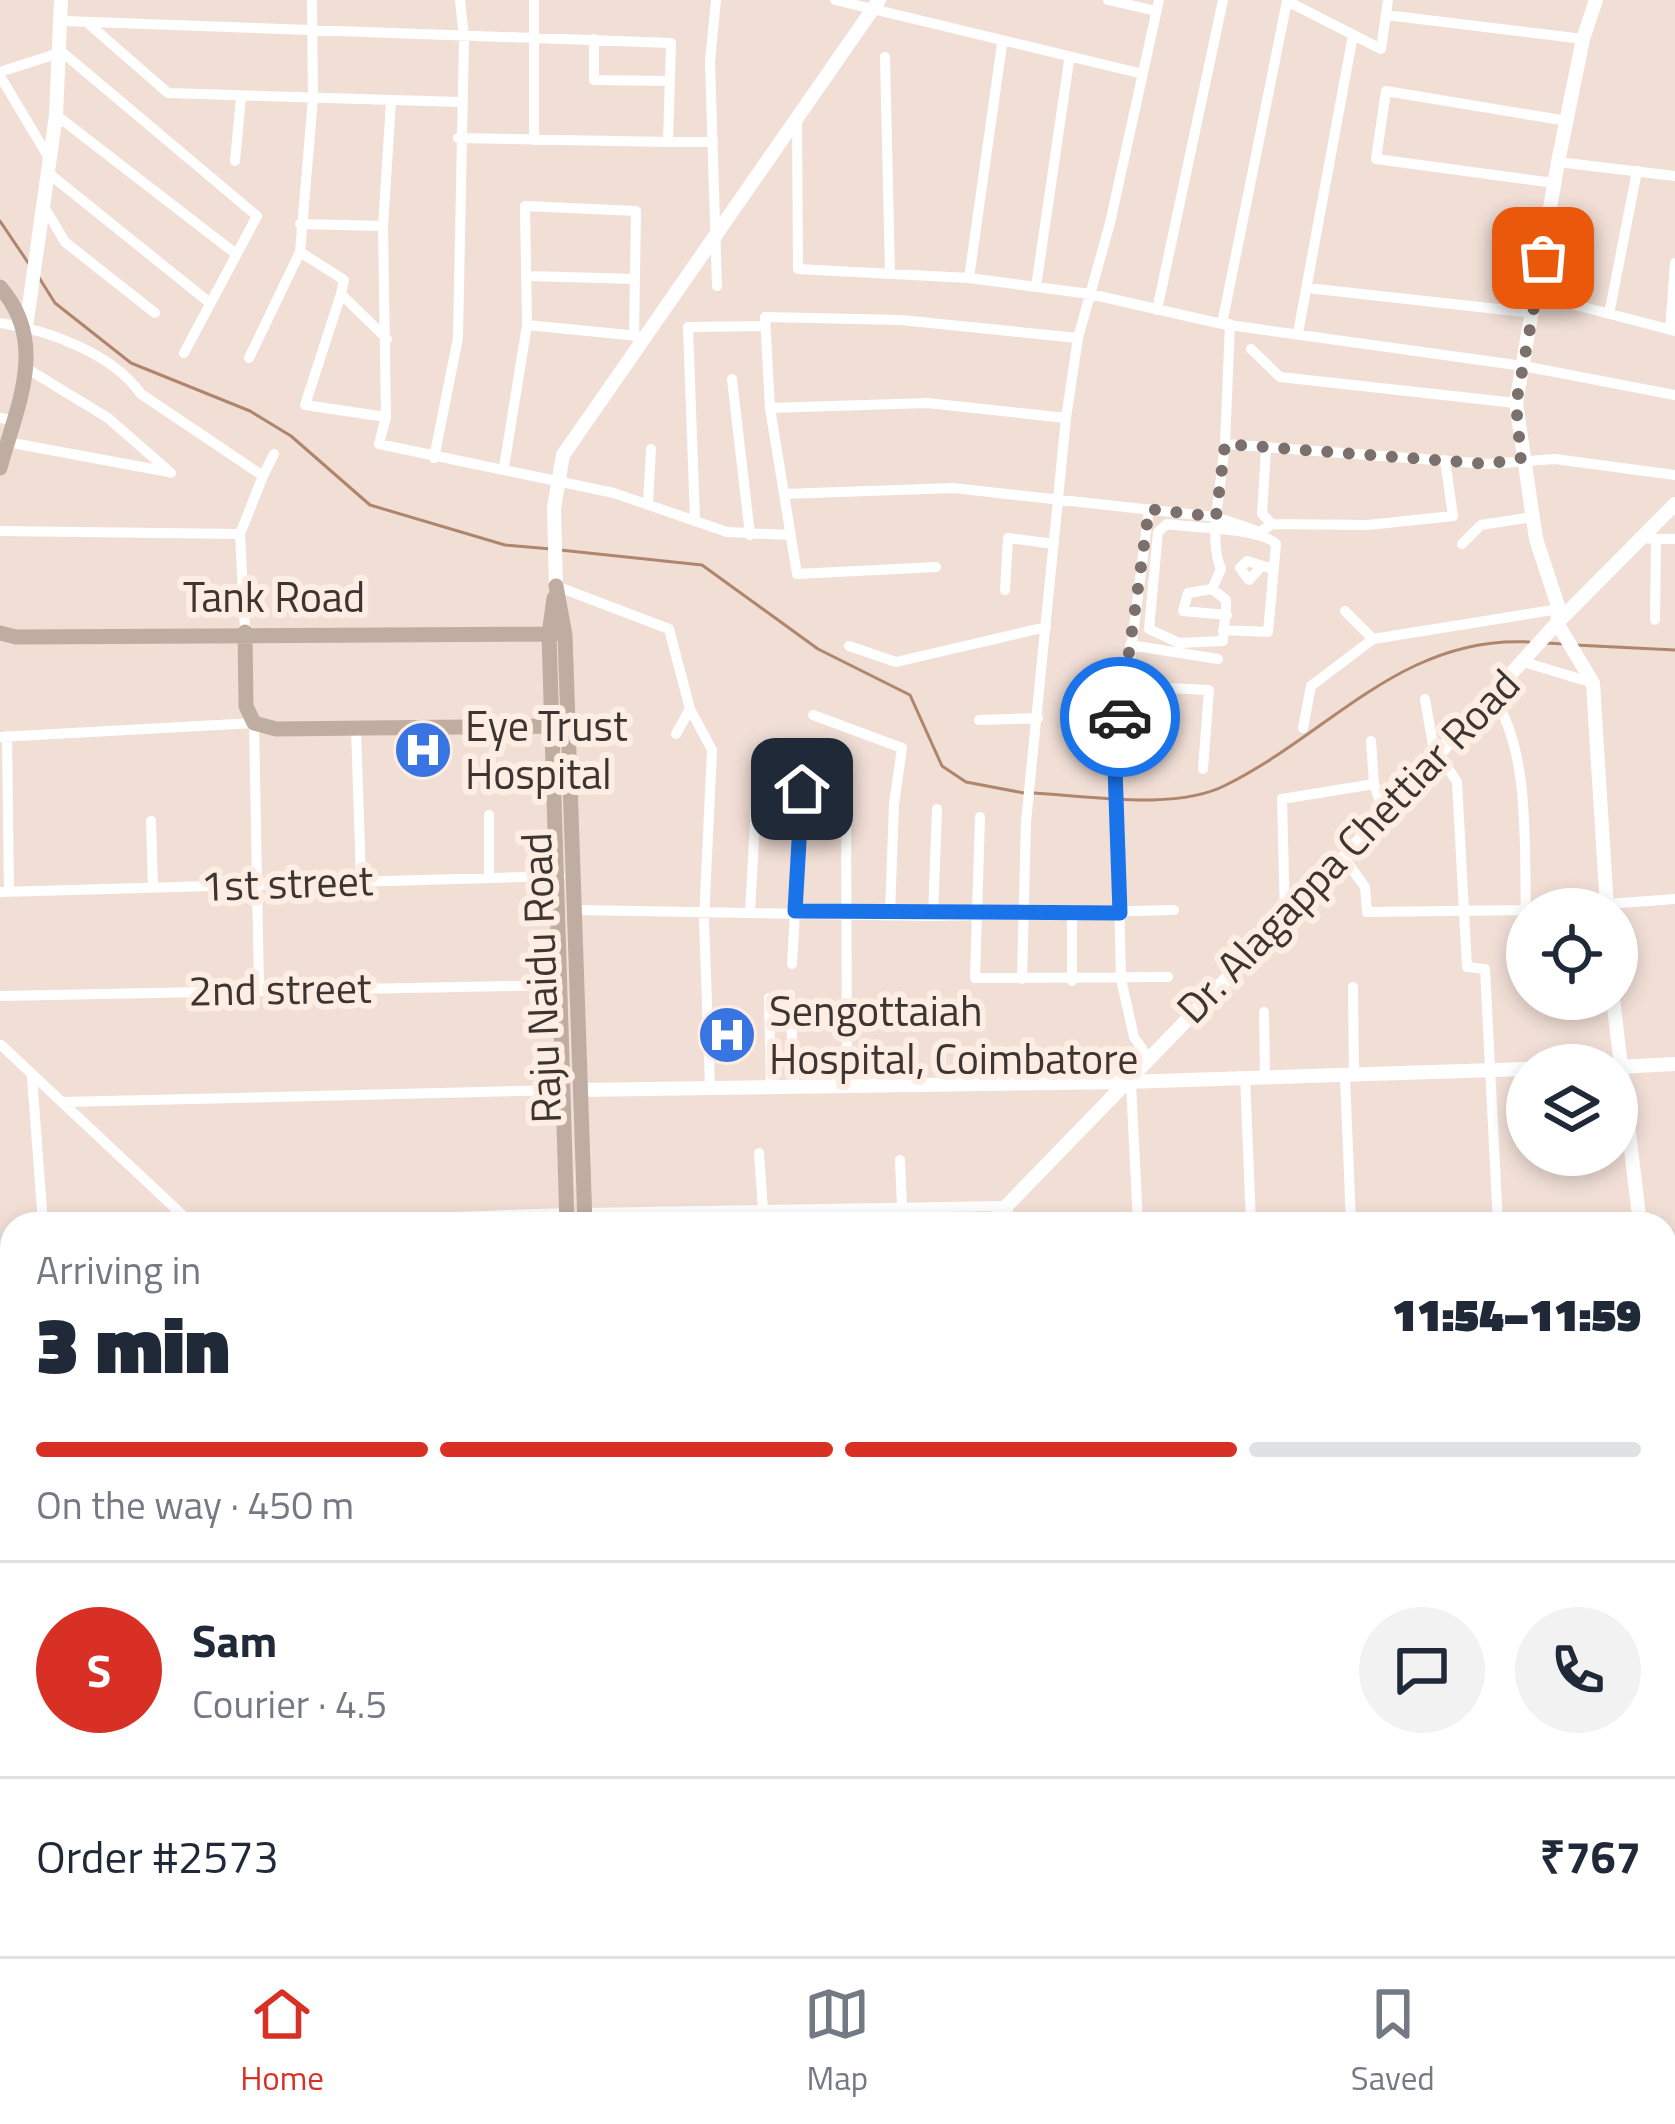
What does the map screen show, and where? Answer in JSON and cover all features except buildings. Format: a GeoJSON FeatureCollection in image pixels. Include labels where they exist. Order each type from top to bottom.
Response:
{"type":"FeatureCollection","features":[{"type":"Feature","properties":{"kind":"main road"},"geometry":{"type":"LineString","coordinates":[[0,287],[26,327],[26,368],[6,419],[7,442],[0,469]]}},
{"type":"Feature","properties":{"kind":"main road"},"geometry":{"type":"LineString","coordinates":[[556,586],[557,634]]}},
{"type":"Feature","properties":{"kind":"main road","name":"Tank Road"},"geometry":{"type":"LineString","coordinates":[[0,632],[16,637],[245,632],[557,634]]}},
{"type":"Feature","properties":{"kind":"main road"},"geometry":{"type":"LineString","coordinates":[[245,632],[246,706],[254,723],[276,729],[552,726]]}},
{"type":"Feature","properties":{"kind":"main road","name":"Raju Naidu Road"},"geometry":{"type":"LineString","coordinates":[[557,634],[552,726],[566,876],[576,910],[567,1212]]}},
{"type":"Feature","properties":{"kind":"main road","name":"Raju Naidu Road"},"geometry":{"type":"LineString","coordinates":[[557,634],[566,876],[560,985],[584,1212]]}},
{"type":"Feature","properties":{"kind":"street"},"geometry":{"type":"LineString","coordinates":[[26,327],[56,115],[62,0]]}},
{"type":"Feature","properties":{"kind":"street"},"geometry":{"type":"LineString","coordinates":[[249,358],[300,252],[313,98],[312,0]]}},
{"type":"Feature","properties":{"kind":"street"},"geometry":{"type":"LineString","coordinates":[[434,458],[458,338],[458,138],[464,38],[460,0]]}},
{"type":"Feature","properties":{"kind":"street"},"geometry":{"type":"LineString","coordinates":[[534,0],[534,140]]}},
{"type":"Feature","properties":{"kind":"street"},"geometry":{"type":"LineString","coordinates":[[716,0],[710,62],[717,286]]}},
{"type":"Feature","properties":{"kind":"street"},"geometry":{"type":"LineString","coordinates":[[835,0],[876,4],[1002,44],[1139,73]]}},
{"type":"Feature","properties":{"kind":"street"},"geometry":{"type":"LineString","coordinates":[[1022,980],[1028,811],[1066,418],[1078,338],[1158,6],[1108,0]]}},
{"type":"Feature","properties":{"kind":"street"},"geometry":{"type":"LineString","coordinates":[[1157,310],[1223,0]]}},
{"type":"Feature","properties":{"kind":"street"},"geometry":{"type":"LineString","coordinates":[[1227,615],[1183,611],[1188,593],[1213,583],[1221,569],[1215,556],[1215,531],[1225,444],[1226,324],[1287,1],[1382,49],[1388,0]]}},
{"type":"Feature","properties":{"kind":"street"},"geometry":{"type":"LineString","coordinates":[[1596,0],[1582,39],[1516,404],[1521,458],[1556,624],[1590,677],[1606,888]]}},
{"type":"Feature","properties":{"kind":"street"},"geometry":{"type":"LineString","coordinates":[[710,1087],[707,911],[712,750],[691,709],[669,629],[556,586],[557,480],[563,455],[638,336],[876,4]]}},
{"type":"Feature","properties":{"kind":"street"},"geometry":{"type":"LineString","coordinates":[[1386,15],[1582,39]]}},
{"type":"Feature","properties":{"kind":"street"},"geometry":{"type":"LineString","coordinates":[[64,21],[671,43],[668,142]]}},
{"type":"Feature","properties":{"kind":"street"},"geometry":{"type":"LineString","coordinates":[[90,25],[168,93],[460,102]]}},
{"type":"Feature","properties":{"kind":"street"},"geometry":{"type":"LineString","coordinates":[[1298,333],[1352,35]]}},
{"type":"Feature","properties":{"kind":"street"},"geometry":{"type":"LineString","coordinates":[[594,39],[594,80],[669,81]]}},
{"type":"Feature","properties":{"kind":"street"},"geometry":{"type":"LineString","coordinates":[[969,278],[1002,44]]}},
{"type":"Feature","properties":{"kind":"street"},"geometry":{"type":"LineString","coordinates":[[62,52],[0,74],[48,165],[210,303]]}},
{"type":"Feature","properties":{"kind":"street"},"geometry":{"type":"LineString","coordinates":[[62,52],[257,216],[184,352]]}},
{"type":"Feature","properties":{"kind":"street"},"geometry":{"type":"LineString","coordinates":[[885,58],[890,273]]}},
{"type":"Feature","properties":{"kind":"street"},"geometry":{"type":"LineString","coordinates":[[1036,287],[1070,61]]}},
{"type":"Feature","properties":{"kind":"street"},"geometry":{"type":"LineString","coordinates":[[1554,183],[1376,159],[1386,91],[1567,121]]}},
{"type":"Feature","properties":{"kind":"street"},"geometry":{"type":"LineString","coordinates":[[235,161],[241,97]]}},
{"type":"Feature","properties":{"kind":"street"},"geometry":{"type":"LineString","coordinates":[[391,102],[383,226],[386,418],[379,444],[434,458],[504,466],[750,535],[790,535]]}},
{"type":"Feature","properties":{"kind":"street"},"geometry":{"type":"LineString","coordinates":[[56,115],[236,254]]}},
{"type":"Feature","properties":{"kind":"street"},"geometry":{"type":"LineString","coordinates":[[797,116],[798,269],[969,278],[1090,294],[1226,324],[1523,366],[1675,395]]}},
{"type":"Feature","properties":{"kind":"street"},"geometry":{"type":"LineString","coordinates":[[458,138],[713,142]]}},
{"type":"Feature","properties":{"kind":"street"},"geometry":{"type":"LineString","coordinates":[[1558,162],[1675,176]]}},
{"type":"Feature","properties":{"kind":"street"},"geometry":{"type":"LineString","coordinates":[[1609,314],[1637,171]]}},
{"type":"Feature","properties":{"kind":"street"},"geometry":{"type":"LineString","coordinates":[[43,205],[65,242],[155,314]]}},
{"type":"Feature","properties":{"kind":"street"},"geometry":{"type":"LineString","coordinates":[[504,466],[527,326],[526,206],[636,211],[638,336]]}},
{"type":"Feature","properties":{"kind":"street"},"geometry":{"type":"LineString","coordinates":[[300,224],[383,226]]}},
{"type":"Feature","properties":{"kind":"street"},"geometry":{"type":"LineString","coordinates":[[300,252],[344,280],[305,405],[386,418]]}},
{"type":"Feature","properties":{"kind":"street"},"geometry":{"type":"LineString","coordinates":[[1538,296],[1673,330],[1675,263]]}},
{"type":"Feature","properties":{"kind":"street"},"geometry":{"type":"LineString","coordinates":[[528,276],[634,279]]}},
{"type":"Feature","properties":{"kind":"street"},"geometry":{"type":"LineString","coordinates":[[1307,288],[1534,313]]}},
{"type":"Feature","properties":{"kind":"street"},"geometry":{"type":"LineString","coordinates":[[341,293],[387,339]]}},
{"type":"Feature","properties":{"kind":"street"},"geometry":{"type":"LineString","coordinates":[[936,567],[797,574],[770,408],[765,317],[901,320],[1078,338]]}},
{"type":"Feature","properties":{"kind":"street"},"geometry":{"type":"LineString","coordinates":[[0,323],[56,336],[129,377],[141,394],[262,476]]}},
{"type":"Feature","properties":{"kind":"street"},"geometry":{"type":"LineString","coordinates":[[527,326],[638,336]]}},
{"type":"Feature","properties":{"kind":"street"},"geometry":{"type":"LineString","coordinates":[[694,519],[688,327],[764,326]]}},
{"type":"Feature","properties":{"kind":"street"},"geometry":{"type":"LineString","coordinates":[[1251,349],[1280,377],[1516,404]]}},
{"type":"Feature","properties":{"kind":"street"},"geometry":{"type":"LineString","coordinates":[[7,442],[171,472],[108,418],[26,368]]}},
{"type":"Feature","properties":{"kind":"street"},"geometry":{"type":"LineString","coordinates":[[732,379],[750,535]]}},
{"type":"Feature","properties":{"kind":"street"},"geometry":{"type":"LineString","coordinates":[[770,408],[927,403],[1066,418]]}},
{"type":"Feature","properties":{"kind":"street"},"geometry":{"type":"LineString","coordinates":[[1225,444],[1488,464],[1521,458],[1675,475]]}},
{"type":"Feature","properties":{"kind":"street"},"geometry":{"type":"LineString","coordinates":[[648,504],[651,449]]}},
{"type":"Feature","properties":{"kind":"street"},"geometry":{"type":"LineString","coordinates":[[1266,449],[1262,514],[1272,524]]}},
{"type":"Feature","properties":{"kind":"street"},"geometry":{"type":"LineString","coordinates":[[245,632],[240,534],[274,454]]}},
{"type":"Feature","properties":{"kind":"street"},"geometry":{"type":"LineString","coordinates":[[784,494],[953,488],[1216,517],[1260,532],[1272,524],[1368,525],[1453,516],[1445,460]]}},
{"type":"Feature","properties":{"kind":"street","name":"Dr. Alagappa Chettiar Road"},"geometry":{"type":"LineString","coordinates":[[1001,1212],[1439,758],[1556,624],[1648,539],[1675,504]]}},
{"type":"Feature","properties":{"kind":"street"},"geometry":{"type":"LineString","coordinates":[[1147,1056],[1134,1037],[1121,979],[1115,768],[1149,509]]}},
{"type":"Feature","properties":{"kind":"street"},"geometry":{"type":"LineString","coordinates":[[1462,544],[1481,525],[1532,517]]}},
{"type":"Feature","properties":{"kind":"street"},"geometry":{"type":"LineString","coordinates":[[1213,583],[1226,600],[1227,615],[1223,630],[1223,641],[1179,643],[1149,629],[1158,532],[1167,524],[1270,537],[1276,544],[1268,632],[1223,630]]}},
{"type":"Feature","properties":{"kind":"street"},"geometry":{"type":"LineString","coordinates":[[0,531],[240,534]]}},
{"type":"Feature","properties":{"kind":"street"},"geometry":{"type":"LineString","coordinates":[[1005,590],[1008,538],[1054,544]]}},
{"type":"Feature","properties":{"kind":"street"},"geometry":{"type":"LineString","coordinates":[[1655,620],[1648,539],[1675,539]]}},
{"type":"Feature","properties":{"kind":"street"},"geometry":{"type":"LineString","coordinates":[[1258,569],[1274,569]]}},
{"type":"Feature","properties":{"kind":"street"},"geometry":{"type":"LineString","coordinates":[[1345,610],[1373,639]]}},
{"type":"Feature","properties":{"kind":"street"},"geometry":{"type":"LineString","coordinates":[[1303,728],[1311,686],[1373,639],[1556,624]]}},
{"type":"Feature","properties":{"kind":"street"},"geometry":{"type":"LineString","coordinates":[[849,646],[896,662],[1046,627]]}},
{"type":"Feature","properties":{"kind":"street"},"geometry":{"type":"LineString","coordinates":[[1130,645],[1218,659]]}},
{"type":"Feature","properties":{"kind":"street"},"geometry":{"type":"LineString","coordinates":[[1526,660],[1590,677]]}},
{"type":"Feature","properties":{"kind":"street"},"geometry":{"type":"LineString","coordinates":[[1124,686],[1209,690],[1203,769]]}},
{"type":"Feature","properties":{"kind":"street"},"geometry":{"type":"LineString","coordinates":[[1493,697],[1507,717],[1517,750],[1525,888]]}},
{"type":"Feature","properties":{"kind":"street"},"geometry":{"type":"LineString","coordinates":[[1425,699],[1439,758],[1457,782],[1467,967],[1485,969],[1497,1212]]}},
{"type":"Feature","properties":{"kind":"street"},"geometry":{"type":"LineString","coordinates":[[676,734],[691,709]]}},
{"type":"Feature","properties":{"kind":"street"},"geometry":{"type":"LineString","coordinates":[[813,715],[902,748],[893,804],[890,914]]}},
{"type":"Feature","properties":{"kind":"street"},"geometry":{"type":"LineString","coordinates":[[979,720],[1038,718]]}},
{"type":"Feature","properties":{"kind":"street"},"geometry":{"type":"LineString","coordinates":[[4,891],[3,737],[254,723],[259,989]]}},
{"type":"Feature","properties":{"kind":"street"},"geometry":{"type":"LineString","coordinates":[[356,728],[361,880]]}},
{"type":"Feature","properties":{"kind":"street"},"geometry":{"type":"LineString","coordinates":[[1371,741],[1374,784],[1384,816]]}},
{"type":"Feature","properties":{"kind":"street"},"geometry":{"type":"LineString","coordinates":[[750,910],[758,770]]}},
{"type":"Feature","properties":{"kind":"street"},"geometry":{"type":"LineString","coordinates":[[1286,917],[1282,799],[1374,784]]}},
{"type":"Feature","properties":{"kind":"street"},"geometry":{"type":"LineString","coordinates":[[792,964],[802,789]]}},
{"type":"Feature","properties":{"kind":"street"},"geometry":{"type":"LineString","coordinates":[[846,799],[847,1084]]}},
{"type":"Feature","properties":{"kind":"street"},"geometry":{"type":"LineString","coordinates":[[933,916],[938,809]]}},
{"type":"Feature","properties":{"kind":"street"},"geometry":{"type":"LineString","coordinates":[[489,814],[490,878]]}},
{"type":"Feature","properties":{"kind":"street"},"geometry":{"type":"LineString","coordinates":[[980,817],[975,978],[1168,977]]}},
{"type":"Feature","properties":{"kind":"street"},"geometry":{"type":"LineString","coordinates":[[151,821],[153,887]]}},
{"type":"Feature","properties":{"kind":"street"},"geometry":{"type":"LineString","coordinates":[[1344,858],[1365,886],[1366,912],[1506,910]]}},
{"type":"Feature","properties":{"kind":"street","name":"1st street"},"geometry":{"type":"LineString","coordinates":[[4,891],[566,876]]}},
{"type":"Feature","properties":{"kind":"street"},"geometry":{"type":"LineString","coordinates":[[1638,903],[1675,898]]}},
{"type":"Feature","properties":{"kind":"street"},"geometry":{"type":"LineString","coordinates":[[576,910],[933,916],[1174,910]]}},
{"type":"Feature","properties":{"kind":"street"},"geometry":{"type":"LineString","coordinates":[[1072,914],[1072,981]]}},
{"type":"Feature","properties":{"kind":"street","name":"2nd street"},"geometry":{"type":"LineString","coordinates":[[0,996],[560,985]]}},
{"type":"Feature","properties":{"kind":"street"},"geometry":{"type":"LineString","coordinates":[[1351,1212],[1353,987]]}},
{"type":"Feature","properties":{"kind":"street"},"geometry":{"type":"LineString","coordinates":[[790,994],[794,1085]]}},
{"type":"Feature","properties":{"kind":"street"},"geometry":{"type":"LineString","coordinates":[[769,998],[771,1086]]}},
{"type":"Feature","properties":{"kind":"street"},"geometry":{"type":"LineString","coordinates":[[1264,1012],[1265,1076]]}},
{"type":"Feature","properties":{"kind":"street"},"geometry":{"type":"LineString","coordinates":[[1,1045],[179,1212]]}},
{"type":"Feature","properties":{"kind":"street"},"geometry":{"type":"LineString","coordinates":[[1638,1065],[1675,1064]]}},
{"type":"Feature","properties":{"kind":"street"},"geometry":{"type":"LineString","coordinates":[[62,1102],[1124,1082],[1506,1070]]}},
{"type":"Feature","properties":{"kind":"street"},"geometry":{"type":"LineString","coordinates":[[1245,1076],[1251,1212]]}},
{"type":"Feature","properties":{"kind":"street"},"geometry":{"type":"LineString","coordinates":[[32,1077],[42,1212]]}},
{"type":"Feature","properties":{"kind":"street"},"geometry":{"type":"LineString","coordinates":[[1124,1082],[1131,1083],[1137,1212]]}},
{"type":"Feature","properties":{"kind":"street"},"geometry":{"type":"LineString","coordinates":[[759,1153],[763,1210]]}},
{"type":"Feature","properties":{"kind":"street"},"geometry":{"type":"LineString","coordinates":[[900,1160],[902,1208]]}},
{"type":"Feature","properties":{"kind":"street"},"geometry":{"type":"LineString","coordinates":[[1633,1176],[1638,1212]]}},
{"type":"Feature","properties":{"kind":"street"},"geometry":{"type":"LineString","coordinates":[[718,1212],[1007,1206],[1008,1212]]}},
{"type":"Feature","properties":{"kind":"street"},"geometry":{"type":"LineString","coordinates":[[350,1956],[377,1956]]}},
{"type":"Feature","properties":{"kind":"waterway"},"geometry":{"type":"LineString","coordinates":[[0,221],[29,264]]}},
{"type":"Feature","properties":{"kind":"waterway"},"geometry":{"type":"LineString","coordinates":[[38,276],[55,303],[131,363],[250,411],[291,436],[370,505],[505,545],[551,549]]}},
{"type":"Feature","properties":{"kind":"waterway"},"geometry":{"type":"LineString","coordinates":[[560,550],[702,565],[818,649],[910,695],[942,766],[966,782],[1024,793]]}},
{"type":"Feature","properties":{"kind":"waterway"},"geometry":{"type":"LineString","coordinates":[[1034,793],[1132,800],[1206,793],[1263,764],[1405,671],[1443,654],[1484,644],[1529,642]]}},
{"type":"Feature","properties":{"kind":"waterway"},"geometry":{"type":"LineString","coordinates":[[1545,643],[1565,644]]}},
{"type":"Feature","properties":{"kind":"waterway"},"geometry":{"type":"LineString","coordinates":[[1575,645],[1675,650]]}},
{"type":"Feature","properties":{"kind":"way so far"},"geometry":{"type":"LineString","coordinates":[[1120,717],[1149,509],[1216,517],[1225,444],[1488,464],[1521,458],[1516,404],[1543,258]]}},
{"type":"Feature","properties":{"kind":"place","name":"Eye Trust Hospital"},"geometry":{"type":"Point","coordinates":[423,750]}},
{"type":"Feature","properties":{"kind":"place","name":"Sengottaiah Hospital, Coimbatore"},"geometry":{"type":"Point","coordinates":[727,1035]}},
{"type":"Feature","properties":{"kind":"route"},"geometry":{"type":"LineString","coordinates":[[802,789],[795,911],[933,916],[1120,913],[1115,768],[1120,717]]}}]}
